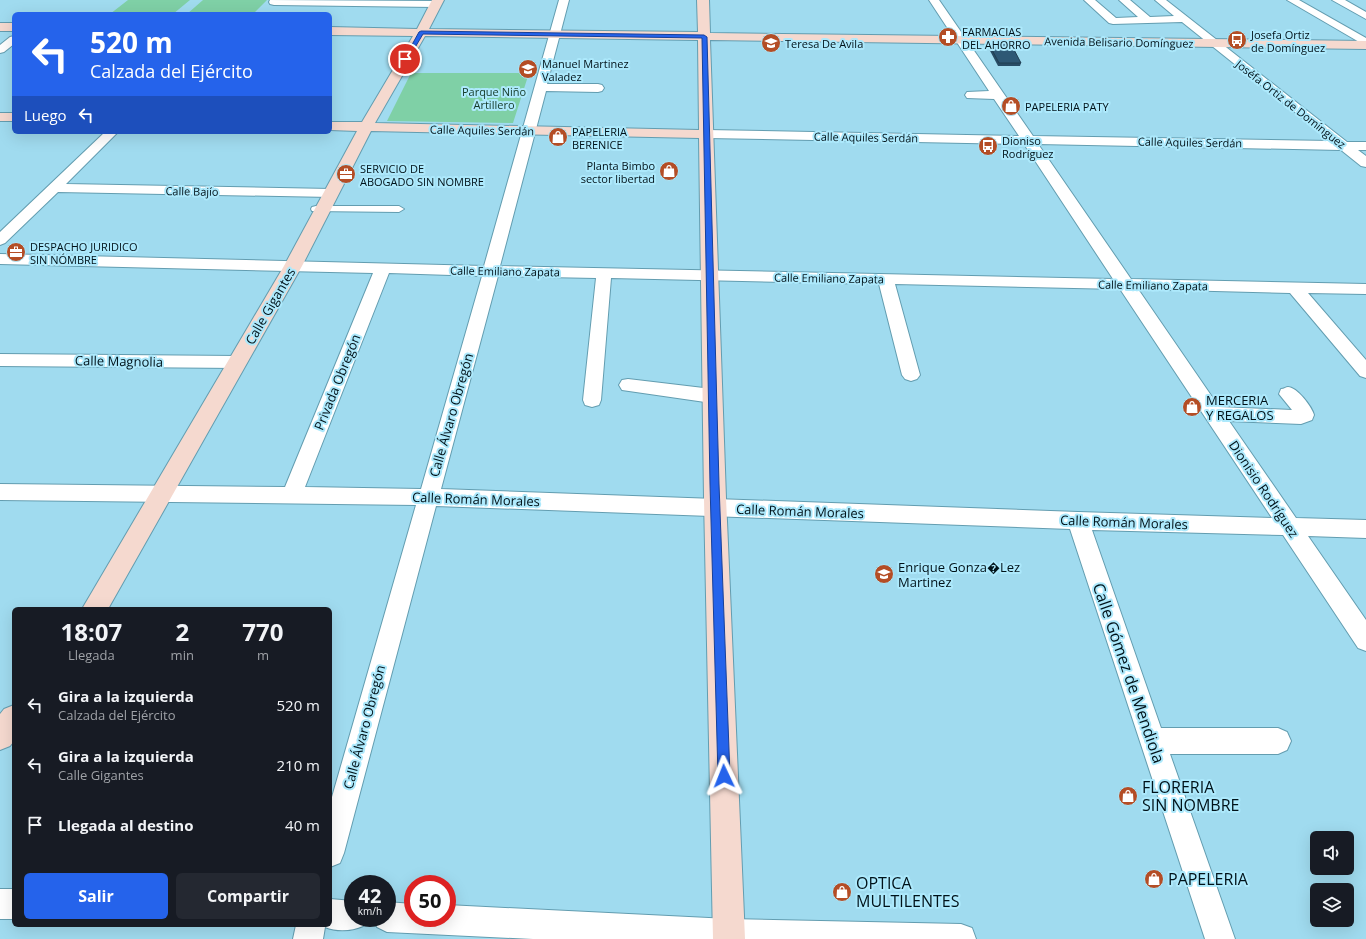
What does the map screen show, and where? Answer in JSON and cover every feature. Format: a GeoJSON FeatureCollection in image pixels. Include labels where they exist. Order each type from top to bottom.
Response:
{"type":"FeatureCollection","features":[{"type":"Feature","properties":{"kind":"main road"},"geometry":{"type":"LineString","coordinates":[[703,0],[715,508],[729,937]]}},
{"type":"Feature","properties":{"kind":"main road","name":"Calle Gigantes"},"geometry":{"type":"LineString","coordinates":[[96,607],[293,266],[323,204],[421,32],[436,2]]}},
{"type":"Feature","properties":{"kind":"main road"},"geometry":{"type":"LineString","coordinates":[[0,26],[12,27]]}},
{"type":"Feature","properties":{"kind":"main road","name":"Avenida Belisario Domínguez"},"geometry":{"type":"LineString","coordinates":[[332,31],[704,37],[1366,44]]}},
{"type":"Feature","properties":{"kind":"main road"},"geometry":{"type":"LineString","coordinates":[[0,117],[12,117]]}},
{"type":"Feature","properties":{"kind":"main road","name":"Calle Aquiles Serdán"},"geometry":{"type":"LineString","coordinates":[[332,126],[707,134]]}},
{"type":"Feature","properties":{"kind":"main road"},"geometry":{"type":"LineString","coordinates":[[0,736],[12,721]]}},
{"type":"Feature","properties":{"kind":"street","name":"Calle Álvaro Obregón"},"geometry":{"type":"LineString","coordinates":[[332,846],[427,497],[491,271],[564,0]]}},
{"type":"Feature","properties":{"kind":"street","name":"Dionisio Rodríguez"},"geometry":{"type":"LineString","coordinates":[[934,0],[1366,640]]}},
{"type":"Feature","properties":{"kind":"street"},"geometry":{"type":"LineString","coordinates":[[1090,0],[1113,21],[1184,19]]}},
{"type":"Feature","properties":{"kind":"street"},"geometry":{"type":"LineString","coordinates":[[1124,0],[1149,21]]}},
{"type":"Feature","properties":{"kind":"street","name":"Joséfa Ortiz de Domínguez"},"geometry":{"type":"LineString","coordinates":[[1160,0],[1366,163]]}},
{"type":"Feature","properties":{"kind":"street"},"geometry":{"type":"LineString","coordinates":[[1292,0],[1366,44]]}},
{"type":"Feature","properties":{"kind":"street"},"geometry":{"type":"LineString","coordinates":[[1337,0],[1366,16]]}},
{"type":"Feature","properties":{"kind":"street"},"geometry":{"type":"LineString","coordinates":[[266,10],[275,1],[436,2]]}},
{"type":"Feature","properties":{"kind":"street"},"geometry":{"type":"LineString","coordinates":[[0,50],[12,41]]}},
{"type":"Feature","properties":{"kind":"street"},"geometry":{"type":"LineString","coordinates":[[541,87],[598,88]]}},
{"type":"Feature","properties":{"kind":"street"},"geometry":{"type":"LineString","coordinates":[[971,95],[998,94]]}},
{"type":"Feature","properties":{"kind":"street"},"geometry":{"type":"LineString","coordinates":[[0,240],[110,134]]}},
{"type":"Feature","properties":{"kind":"street","name":"Calle Aquiles Serdán"},"geometry":{"type":"LineString","coordinates":[[707,134],[1366,146]]}},
{"type":"Feature","properties":{"kind":"street","name":"Calle Bajío"},"geometry":{"type":"LineString","coordinates":[[54,188],[323,204]]}},
{"type":"Feature","properties":{"kind":"street"},"geometry":{"type":"LineString","coordinates":[[323,204],[399,209]]}},
{"type":"Feature","properties":{"kind":"street","name":"Calle Emiliano Zapata"},"geometry":{"type":"LineString","coordinates":[[0,259],[604,274],[1366,289]]}},
{"type":"Feature","properties":{"kind":"street","name":"Privada Obregón"},"geometry":{"type":"LineString","coordinates":[[292,495],[383,269]]}},
{"type":"Feature","properties":{"kind":"street"},"geometry":{"type":"LineString","coordinates":[[592,400],[604,274]]}},
{"type":"Feature","properties":{"kind":"street"},"geometry":{"type":"LineString","coordinates":[[886,279],[911,375]]}},
{"type":"Feature","properties":{"kind":"street"},"geometry":{"type":"LineString","coordinates":[[1295,288],[1366,372]]}},
{"type":"Feature","properties":{"kind":"street","name":"Calle Magnolia"},"geometry":{"type":"LineString","coordinates":[[0,360],[238,362]]}},
{"type":"Feature","properties":{"kind":"street"},"geometry":{"type":"LineString","coordinates":[[628,385],[712,396]]}},
{"type":"Feature","properties":{"kind":"street"},"geometry":{"type":"LineString","coordinates":[[1213,414],[1301,417],[1305,415],[1288,394]]}},
{"type":"Feature","properties":{"kind":"street","name":"Calle Román Morales"},"geometry":{"type":"LineString","coordinates":[[0,492],[427,497],[1078,521],[1366,528]]}},
{"type":"Feature","properties":{"kind":"street","name":"Calle Gómez de Mendiola"},"geometry":{"type":"LineString","coordinates":[[1078,521],[1220,939]]}},
{"type":"Feature","properties":{"kind":"street"},"geometry":{"type":"LineString","coordinates":[[1152,740],[1278,741]]}},
{"type":"Feature","properties":{"kind":"street"},"geometry":{"type":"LineString","coordinates":[[0,904],[12,904]]}},
{"type":"Feature","properties":{"kind":"street"},"geometry":{"type":"LineString","coordinates":[[332,914],[344,915]]}},
{"type":"Feature","properties":{"kind":"street"},"geometry":{"type":"LineString","coordinates":[[396,918],[729,937],[959,939]]}},
{"type":"Feature","properties":{"kind":"street"},"geometry":{"type":"LineString","coordinates":[[308,939],[311,927]]}},
{"type":"Feature","properties":{"kind":"green space"},"geometry":{"type":"Polygon","coordinates":[[[128,0],[190,0],[175,12],[113,12],[128,0]]]}},
{"type":"Feature","properties":{"kind":"green space"},"geometry":{"type":"Polygon","coordinates":[[[203,0],[267,0],[255,12],[189,12],[203,0]]]}},
{"type":"Feature","properties":{"kind":"green space","name":"Parque Niño Artillero"},"geometry":{"type":"Polygon","coordinates":[[[411,73],[529,73],[513,123],[387,121],[411,73]]]}},
{"type":"Feature","properties":{"kind":"building"},"geometry":{"type":"Polygon","coordinates":[[[989,44],[1011,44],[1021,63],[999,63],[989,44]]]}},
{"type":"Feature","properties":{"kind":"place","name":"FARMACIAS DEL AHORRO"},"geometry":{"type":"Point","coordinates":[948,37]}},
{"type":"Feature","properties":{"kind":"place","name":"Josefa Ortiz de Domínguez"},"geometry":{"type":"Point","coordinates":[1237,40]}},
{"type":"Feature","properties":{"kind":"place","name":"Teresa De Avila"},"geometry":{"type":"Point","coordinates":[771,43]}},
{"type":"Feature","properties":{"kind":"place","name":"Manuel Martinez Valadez"},"geometry":{"type":"Point","coordinates":[528,69]}},
{"type":"Feature","properties":{"kind":"place","name":"PAPELERIA PATY"},"geometry":{"type":"Point","coordinates":[1011,106]}},
{"type":"Feature","properties":{"kind":"place","name":"PAPELERIA BERENICE"},"geometry":{"type":"Point","coordinates":[558,137]}},
{"type":"Feature","properties":{"kind":"place","name":"Dioniso Rodríguez"},"geometry":{"type":"Point","coordinates":[988,146]}},
{"type":"Feature","properties":{"kind":"place","name":"Planta Bimbo sector libertad"},"geometry":{"type":"Point","coordinates":[669,171]}},
{"type":"Feature","properties":{"kind":"place","name":"SERVICIO DE ABOGADO SIN NOMBRE"},"geometry":{"type":"Point","coordinates":[346,174]}},
{"type":"Feature","properties":{"kind":"place","name":"DESPACHO JURIDICO SIN NÓMBRE"},"geometry":{"type":"Point","coordinates":[16,252]}},
{"type":"Feature","properties":{"kind":"place","name":"MERCERIA Y REGALOS"},"geometry":{"type":"Point","coordinates":[1192,407]}},
{"type":"Feature","properties":{"kind":"place","name":"Enrique Gonza�Lez Martinez"},"geometry":{"type":"Point","coordinates":[884,574]}},
{"type":"Feature","properties":{"kind":"place","name":"FLORERIA SIN NOMBRE"},"geometry":{"type":"Point","coordinates":[1128,796]}},
{"type":"Feature","properties":{"kind":"place","name":"PAPELERIA"},"geometry":{"type":"Point","coordinates":[1154,879]}},
{"type":"Feature","properties":{"kind":"place","name":"OPTICA MULTILENTES"},"geometry":{"type":"Point","coordinates":[842,892]}},
{"type":"Feature","properties":{"kind":"route"},"geometry":{"type":"LineString","coordinates":[[405,59],[421,32],[704,37],[714,484],[724,776]]}}]}
